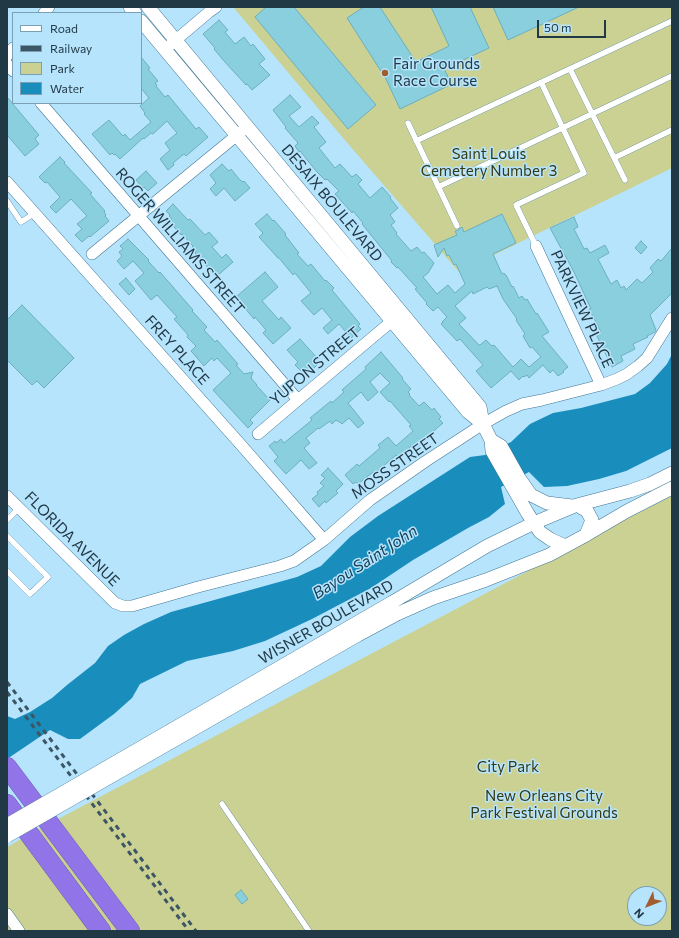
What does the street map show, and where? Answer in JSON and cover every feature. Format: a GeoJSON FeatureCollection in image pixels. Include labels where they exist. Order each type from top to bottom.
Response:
{"type":"FeatureCollection","features":[{"type":"Feature","properties":{"kind":"highway"},"geometry":{"type":"LineString","coordinates":[[11,772],[130,931]]}},
{"type":"Feature","properties":{"kind":"highway"},"geometry":{"type":"LineString","coordinates":[[7,804],[101,931]]}},
{"type":"Feature","properties":{"kind":"street","name":"DESAIX BOULEVARD"},"geometry":{"type":"LineString","coordinates":[[148,7],[480,406],[483,424],[515,480],[534,523],[540,532],[550,539],[565,546]]}},
{"type":"Feature","properties":{"kind":"street"},"geometry":{"type":"LineString","coordinates":[[165,49],[216,7]]}},
{"type":"Feature","properties":{"kind":"street","name":"DESAIX BOULEVARD"},"geometry":{"type":"LineString","coordinates":[[142,21],[468,412],[483,424]]}},
{"type":"Feature","properties":{"kind":"street","name":"ROGER WILLIAMS STREET"},"geometry":{"type":"LineString","coordinates":[[41,104],[298,400]]}},
{"type":"Feature","properties":{"kind":"street"},"geometry":{"type":"LineString","coordinates":[[92,254],[248,127]]}},
{"type":"Feature","properties":{"kind":"street","name":"FREY PLACE"},"geometry":{"type":"LineString","coordinates":[[7,182],[324,540]]}},
{"type":"Feature","properties":{"kind":"street","name":"PARKVIEW PLACE"},"geometry":{"type":"LineString","coordinates":[[536,246],[602,385]]}},
{"type":"Feature","properties":{"kind":"street"},"geometry":{"type":"LineString","coordinates":[[392,322],[402,313]]}},
{"type":"Feature","properties":{"kind":"street","name":"MOSS STREET"},"geometry":{"type":"LineString","coordinates":[[115,603],[124,606],[132,606],[294,561],[324,540],[370,500],[483,424],[522,404],[602,385],[617,379],[638,366],[650,353],[672,318]]}},
{"type":"Feature","properties":{"kind":"street","name":"YUPON STREET"},"geometry":{"type":"LineString","coordinates":[[258,434],[392,322]]}},
{"type":"Feature","properties":{"kind":"street","name":"WISNER BOULEVARD"},"geometry":{"type":"LineString","coordinates":[[7,836],[351,639],[394,608],[487,546],[534,523],[575,506],[630,491],[650,484],[672,473]]}},
{"type":"Feature","properties":{"kind":"street","name":"DESAIX BOULEVARD"},"geometry":{"type":"LineString","coordinates":[[515,480],[531,495],[547,503],[575,506]]}},
{"type":"Feature","properties":{"kind":"street","name":"WISNER BOULEVARD"},"geometry":{"type":"LineString","coordinates":[[7,825],[394,608],[433,598],[486,580],[549,555],[627,511],[672,488]]}},
{"type":"Feature","properties":{"kind":"street","name":"FLORIDA AVENUE"},"geometry":{"type":"LineString","coordinates":[[7,496],[115,603]]}},
{"type":"Feature","properties":{"kind":"street"},"geometry":{"type":"LineString","coordinates":[[575,506],[587,511],[592,520],[586,535]]}},
{"type":"Feature","properties":{"kind":"street"},"geometry":{"type":"LineString","coordinates":[[8,916],[19,931]]}},
{"type":"Feature","properties":{"kind":"lane"},"geometry":{"type":"LineString","coordinates":[[416,141],[672,21]]}},
{"type":"Feature","properties":{"kind":"lane"},"geometry":{"type":"LineString","coordinates":[[570,69],[625,180]]}},
{"type":"Feature","properties":{"kind":"lane"},"geometry":{"type":"LineString","coordinates":[[438,187],[672,76]]}},
{"type":"Feature","properties":{"kind":"lane"},"geometry":{"type":"LineString","coordinates":[[536,246],[516,205],[584,173],[541,82]]}},
{"type":"Feature","properties":{"kind":"lane"},"geometry":{"type":"LineString","coordinates":[[408,123],[457,226]]}},
{"type":"Feature","properties":{"kind":"lane"},"geometry":{"type":"LineString","coordinates":[[614,158],[672,130]]}},
{"type":"Feature","properties":{"kind":"lane"},"geometry":{"type":"LineString","coordinates":[[7,201],[21,222],[35,213]]}},
{"type":"Feature","properties":{"kind":"lane"},"geometry":{"type":"LineString","coordinates":[[7,520],[19,508]]}},
{"type":"Feature","properties":{"kind":"lane"},"geometry":{"type":"LineString","coordinates":[[7,536],[48,577],[30,594],[7,571]]}},
{"type":"Feature","properties":{"kind":"lane"},"geometry":{"type":"LineString","coordinates":[[222,804],[309,931]]}},
{"type":"Feature","properties":{"kind":"green space","name":"Saint Louis Cemetery Number 3"},"geometry":{"type":"Polygon","coordinates":[[[672,7],[672,168],[459,272],[343,138],[234,8],[672,7]]]}},
{"type":"Feature","properties":{"kind":"green space","name":"City Park"},"geometry":{"type":"Polygon","coordinates":[[[672,495],[672,931],[7,931],[7,847],[672,495]]]}},
{"type":"Feature","properties":{"kind":"water","name":"Bayou Saint John"},"geometry":{"type":"Polygon","coordinates":[[[672,354],[672,448],[626,471],[567,486],[544,487],[529,472],[501,487],[505,504],[489,517],[413,560],[371,588],[312,619],[265,641],[233,651],[187,661],[140,684],[132,698],[114,714],[80,739],[68,739],[50,730],[7,759],[7,716],[15,719],[30,712],[52,698],[95,663],[108,646],[124,635],[171,612],[297,577],[321,566],[350,537],[378,516],[470,457],[485,455],[511,442],[530,424],[553,413],[581,408],[635,394],[650,383],[667,364],[672,354]]]}},
{"type":"Feature","properties":{"kind":"building"},"geometry":{"type":"Polygon","coordinates":[[[266,7],[294,7],[376,105],[348,129],[255,17],[266,7]]]}},
{"type":"Feature","properties":{"kind":"building"},"geometry":{"type":"Polygon","coordinates":[[[364,7],[380,7],[416,62],[449,46],[431,7],[470,7],[489,48],[444,69],[452,84],[400,109],[386,79],[347,18],[364,7]]]}},
{"type":"Feature","properties":{"kind":"building"},"geometry":{"type":"Polygon","coordinates":[[[493,7],[579,7],[508,40],[493,7]]]}},
{"type":"Feature","properties":{"kind":"building"},"geometry":{"type":"Polygon","coordinates":[[[219,20],[228,30],[225,32],[235,44],[244,37],[251,46],[253,44],[265,59],[259,64],[270,75],[252,90],[224,61],[203,34],[219,20]]]}},
{"type":"Feature","properties":{"kind":"building"},"geometry":{"type":"Polygon","coordinates":[[[142,58],[150,68],[148,69],[158,81],[155,83],[157,85],[156,86],[165,97],[168,95],[196,129],[199,127],[208,137],[186,156],[184,154],[173,163],[174,165],[168,170],[160,159],[170,150],[165,143],[177,133],[167,121],[153,134],[151,133],[144,139],[143,138],[120,159],[115,154],[114,155],[112,153],[110,155],[92,134],[109,120],[123,136],[125,134],[130,140],[151,122],[144,114],[145,113],[140,106],[149,98],[142,89],[142,58]]]}},
{"type":"Feature","properties":{"kind":"building"},"geometry":{"type":"Polygon","coordinates":[[[290,95],[301,107],[289,116],[299,127],[312,116],[319,123],[314,127],[326,142],[319,148],[335,168],[340,164],[352,177],[356,174],[362,180],[358,184],[370,198],[382,187],[391,197],[390,198],[398,208],[390,215],[395,222],[391,225],[397,233],[396,234],[411,251],[417,247],[434,263],[428,273],[423,277],[437,294],[448,285],[455,293],[465,284],[456,264],[454,265],[449,255],[447,256],[444,248],[438,257],[434,245],[457,235],[455,231],[462,227],[464,232],[502,214],[516,243],[493,254],[502,274],[504,273],[506,275],[519,298],[522,296],[525,300],[527,299],[549,332],[542,336],[568,367],[563,371],[564,372],[558,376],[553,370],[550,373],[543,365],[529,378],[527,375],[524,377],[523,376],[519,380],[511,371],[491,388],[476,371],[483,365],[460,339],[457,341],[441,324],[447,317],[438,307],[433,311],[426,304],[427,303],[415,289],[417,288],[398,267],[397,268],[391,262],[392,261],[362,224],[363,223],[335,194],[339,191],[327,179],[325,180],[300,151],[299,152],[295,146],[298,143],[285,128],[286,127],[273,110],[290,95]],[[497,286],[489,289],[487,287],[473,294],[472,291],[455,306],[466,318],[459,324],[479,345],[486,340],[492,346],[494,345],[513,367],[521,359],[529,367],[541,357],[532,347],[530,348],[523,336],[525,334],[516,320],[517,319],[503,299],[497,286]]]}},
{"type":"Feature","properties":{"kind":"building"},"geometry":{"type":"Polygon","coordinates":[[[7,97],[39,135],[35,139],[39,144],[25,156],[7,135],[7,97]]]}},
{"type":"Feature","properties":{"kind":"building"},"geometry":{"type":"Polygon","coordinates":[[[60,157],[92,193],[90,194],[105,211],[105,216],[109,221],[82,242],[75,235],[82,229],[77,224],[87,216],[71,199],[56,213],[50,207],[60,197],[47,182],[45,183],[39,177],[60,157]]]}},
{"type":"Feature","properties":{"kind":"building"},"geometry":{"type":"Polygon","coordinates":[[[222,164],[229,171],[231,169],[239,179],[243,182],[244,181],[250,188],[235,201],[224,188],[216,196],[210,189],[216,183],[210,175],[222,164]]]}},
{"type":"Feature","properties":{"kind":"building"},"geometry":{"type":"Polygon","coordinates":[[[146,171],[157,183],[148,191],[136,180],[146,171]]]}},
{"type":"Feature","properties":{"kind":"building"},"geometry":{"type":"Polygon","coordinates":[[[173,204],[205,235],[209,232],[218,242],[212,247],[222,258],[226,254],[233,262],[216,277],[195,253],[196,252],[192,247],[193,246],[169,221],[172,219],[166,211],[173,204]]]}},
{"type":"Feature","properties":{"kind":"building"},"geometry":{"type":"Polygon","coordinates":[[[267,214],[286,234],[285,235],[299,253],[297,254],[308,266],[311,264],[325,281],[326,280],[334,288],[332,290],[360,324],[358,326],[361,329],[351,338],[339,324],[328,334],[323,328],[332,320],[322,308],[314,315],[301,301],[311,293],[295,273],[293,275],[259,237],[263,233],[255,224],[267,214]]]}},
{"type":"Feature","properties":{"kind":"building"},"geometry":{"type":"Polygon","coordinates":[[[574,217],[578,227],[574,229],[584,249],[587,248],[590,253],[605,245],[609,253],[598,259],[611,284],[617,280],[621,288],[624,286],[626,290],[637,279],[642,283],[653,272],[650,268],[658,259],[661,261],[672,248],[672,293],[650,315],[656,330],[655,332],[633,344],[635,349],[621,356],[623,361],[612,367],[596,334],[601,332],[589,309],[591,309],[574,272],[550,228],[574,217]]]}},
{"type":"Feature","properties":{"kind":"building"},"geometry":{"type":"Polygon","coordinates":[[[128,239],[149,260],[148,261],[159,273],[160,272],[193,310],[192,311],[207,327],[204,330],[215,342],[217,340],[238,364],[236,365],[244,374],[253,372],[251,378],[270,400],[250,420],[253,423],[248,428],[213,390],[231,373],[217,358],[214,361],[212,358],[204,366],[191,351],[196,346],[187,337],[188,335],[174,319],[177,317],[157,295],[151,300],[135,281],[144,273],[133,261],[124,269],[117,261],[122,256],[119,252],[123,249],[120,246],[128,239]]]}},
{"type":"Feature","properties":{"kind":"building"},"geometry":{"type":"Polygon","coordinates":[[[641,241],[647,247],[641,254],[635,248],[641,241]]]}},
{"type":"Feature","properties":{"kind":"building"},"geometry":{"type":"Polygon","coordinates":[[[265,272],[278,287],[262,301],[279,320],[281,317],[291,328],[273,344],[263,333],[266,330],[255,317],[254,319],[236,297],[265,272]]]}},
{"type":"Feature","properties":{"kind":"building"},"geometry":{"type":"Polygon","coordinates":[[[126,278],[135,289],[129,295],[119,284],[126,278]]]}},
{"type":"Feature","properties":{"kind":"building"},"geometry":{"type":"Polygon","coordinates":[[[22,305],[74,358],[44,388],[37,381],[32,385],[7,360],[7,320],[22,305]]]}},
{"type":"Feature","properties":{"kind":"building"},"geometry":{"type":"Polygon","coordinates":[[[300,339],[318,359],[316,360],[319,363],[309,373],[305,368],[301,371],[295,365],[298,362],[287,350],[300,339]]]}},
{"type":"Feature","properties":{"kind":"building"},"geometry":{"type":"Polygon","coordinates":[[[381,352],[411,389],[408,392],[410,394],[409,395],[419,406],[424,402],[432,410],[434,408],[441,417],[439,419],[443,423],[429,435],[431,436],[417,447],[414,445],[412,447],[411,446],[398,458],[396,455],[378,471],[373,472],[358,484],[356,482],[353,484],[345,475],[357,464],[359,466],[380,448],[378,445],[388,437],[396,446],[413,431],[409,426],[411,425],[380,392],[390,383],[380,373],[370,382],[378,392],[368,401],[361,392],[348,403],[364,423],[358,428],[349,418],[342,424],[336,420],[332,424],[330,421],[319,429],[318,428],[306,438],[310,443],[304,448],[317,463],[309,469],[301,460],[286,474],[274,461],[278,457],[269,446],[275,441],[276,443],[281,439],[284,443],[312,420],[310,418],[331,401],[332,403],[344,392],[342,390],[366,369],[365,367],[381,352]]]}},
{"type":"Feature","properties":{"kind":"building"},"geometry":{"type":"Polygon","coordinates":[[[328,468],[343,484],[336,491],[338,493],[326,503],[325,501],[319,507],[312,499],[324,486],[320,483],[325,478],[321,475],[328,468]]]}},
{"type":"Feature","properties":{"kind":"building"},"geometry":{"type":"Polygon","coordinates":[[[241,890],[248,899],[242,904],[235,895],[241,890]]]}},
{"type":"Feature","properties":{"kind":"railway"},"geometry":{"type":"LineString","coordinates":[[7,682],[196,931]]}},
{"type":"Feature","properties":{"kind":"railway"},"geometry":{"type":"LineString","coordinates":[[7,692],[189,931]]}},
{"type":"Feature","properties":{"kind":"place","name":"Fair Grounds Race Course"},"geometry":{"type":"Point","coordinates":[385,73]}},
{"type":"Feature","properties":{"kind":"park label","name":"New Orleans City Park Festival Grounds"},"geometry":{"type":"Point","coordinates":[544,804]}}]}
